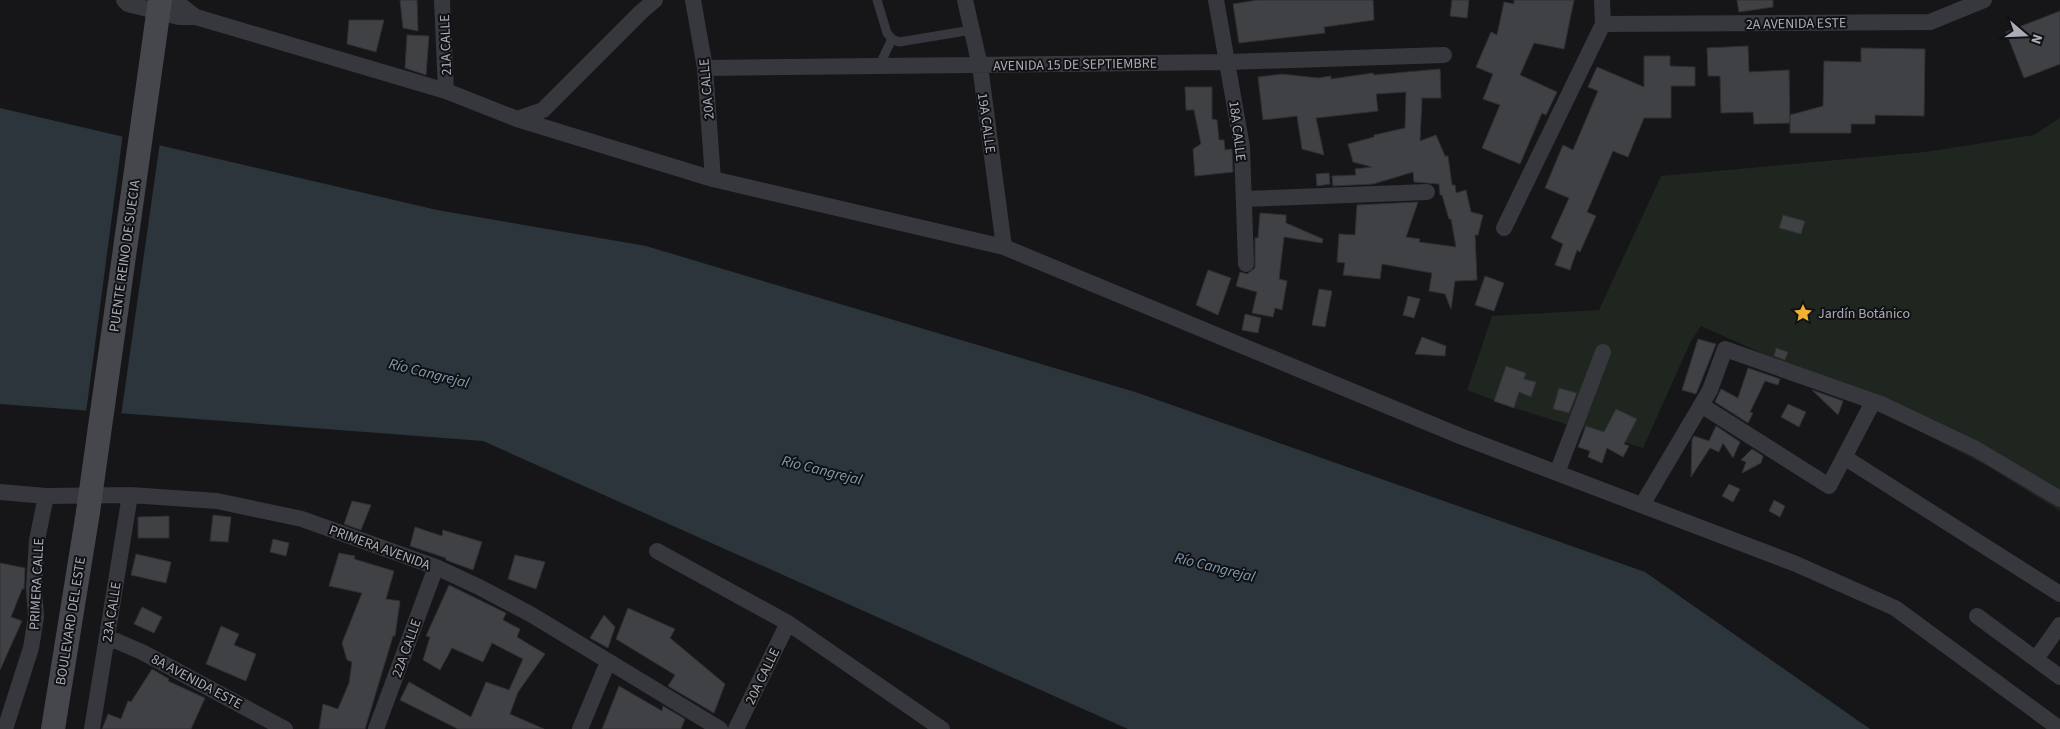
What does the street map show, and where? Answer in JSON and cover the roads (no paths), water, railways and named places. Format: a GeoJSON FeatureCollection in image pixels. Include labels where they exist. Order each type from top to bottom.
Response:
{"type":"FeatureCollection","features":[{"type":"Feature","properties":{"kind":"main road","name":"PUENTE REINO DE SUECIA"},"geometry":{"type":"LineString","coordinates":[[88,512],[160,0]]}},
{"type":"Feature","properties":{"kind":"main road","name":"BOULEVARD DEL ESTE"},"geometry":{"type":"LineString","coordinates":[[53,727],[88,512]]}},
{"type":"Feature","properties":{"kind":"street"},"geometry":{"type":"LineString","coordinates":[[124,0],[128,4],[179,16],[196,17],[446,90],[517,119],[713,179],[1004,247],[1460,436],[1796,564],[1895,608],[2060,729]]}},
{"type":"Feature","properties":{"kind":"street"},"geometry":{"type":"LineString","coordinates":[[160,0],[180,4],[196,17]]}},
{"type":"Feature","properties":{"kind":"street"},"geometry":{"type":"LineString","coordinates":[[196,17],[199,0]]}},
{"type":"Feature","properties":{"kind":"street","name":"21A CALLE"},"geometry":{"type":"LineString","coordinates":[[442,0],[446,90]]}},
{"type":"Feature","properties":{"kind":"street"},"geometry":{"type":"LineString","coordinates":[[517,119],[543,110],[640,12],[655,0]]}},
{"type":"Feature","properties":{"kind":"street","name":"20A CALLE"},"geometry":{"type":"LineString","coordinates":[[693,0],[705,68],[713,179]]}},
{"type":"Feature","properties":{"kind":"street","name":"19A CALLE"},"geometry":{"type":"LineString","coordinates":[[965,0],[980,66],[1004,247]]}},
{"type":"Feature","properties":{"kind":"street","name":"18A CALLE"},"geometry":{"type":"LineString","coordinates":[[1216,0],[1242,147],[1246,264]]}},
{"type":"Feature","properties":{"kind":"street"},"geometry":{"type":"LineString","coordinates":[[1504,228],[1604,24],[1602,0]]}},
{"type":"Feature","properties":{"kind":"street","name":"2A AVENIDA ESTE"},"geometry":{"type":"LineString","coordinates":[[1604,24],[1930,22],[1984,0]]}},
{"type":"Feature","properties":{"kind":"street","name":"AVENIDA 15 DE SEPTIEMBRE"},"geometry":{"type":"LineString","coordinates":[[705,68],[1228,62],[1444,55]]}},
{"type":"Feature","properties":{"kind":"street"},"geometry":{"type":"LineString","coordinates":[[1244,199],[1427,192]]}},
{"type":"Feature","properties":{"kind":"street"},"geometry":{"type":"LineString","coordinates":[[1642,505],[1710,390],[1725,348],[1873,402],[1976,449],[2060,499]]}},
{"type":"Feature","properties":{"kind":"street"},"geometry":{"type":"LineString","coordinates":[[1557,473],[1603,352]]}},
{"type":"Feature","properties":{"kind":"street"},"geometry":{"type":"LineString","coordinates":[[1701,405],[1830,486],[1873,402]]}},
{"type":"Feature","properties":{"kind":"street"},"geometry":{"type":"LineString","coordinates":[[1844,457],[2060,594]]}},
{"type":"Feature","properties":{"kind":"street","name":"PRIMERA AVENIDA"},"geometry":{"type":"LineString","coordinates":[[0,492],[46,496],[130,495],[217,501],[302,519],[436,568],[479,586],[532,615],[720,729]]}},
{"type":"Feature","properties":{"kind":"street","name":"23A CALLE"},"geometry":{"type":"LineString","coordinates":[[92,729],[130,495]]}},
{"type":"Feature","properties":{"kind":"street","name":"PRIMERA CALLE"},"geometry":{"type":"LineString","coordinates":[[4,725],[31,648],[36,617],[34,588],[37,540],[46,496]]}},
{"type":"Feature","properties":{"kind":"street"},"geometry":{"type":"LineString","coordinates":[[657,551],[788,623],[942,729]]}},
{"type":"Feature","properties":{"kind":"street","name":"22A CALLE"},"geometry":{"type":"LineString","coordinates":[[376,729],[436,568]]}},
{"type":"Feature","properties":{"kind":"street"},"geometry":{"type":"LineString","coordinates":[[1977,616],[2060,677]]}},
{"type":"Feature","properties":{"kind":"street","name":"20A CALLE"},"geometry":{"type":"LineString","coordinates":[[736,729],[788,623]]}},
{"type":"Feature","properties":{"kind":"street"},"geometry":{"type":"LineString","coordinates":[[2036,659],[2060,625]]}},
{"type":"Feature","properties":{"kind":"street","name":"8A AVENIDA ESTE"},"geometry":{"type":"LineString","coordinates":[[107,637],[142,652],[284,729]]}},
{"type":"Feature","properties":{"kind":"street"},"geometry":{"type":"LineString","coordinates":[[580,729],[608,662]]}},
{"type":"Feature","properties":{"kind":"lane"},"geometry":{"type":"LineString","coordinates":[[877,0],[887,33],[892,39],[899,42],[972,30]]}},
{"type":"Feature","properties":{"kind":"lane"},"geometry":{"type":"LineString","coordinates":[[879,66],[892,39]]}},
{"type":"Feature","properties":{"kind":"water","name":"Río Cangrejal"},"geometry":{"type":"Polygon","coordinates":[[[0,108],[437,210],[646,246],[1135,392],[1645,572],[1870,729],[1128,729],[483,441],[0,404],[0,108]]]}},
{"type":"Feature","properties":{"kind":"place","name":"Jardín Botánico"},"geometry":{"type":"Point","coordinates":[1803,313]}}]}
